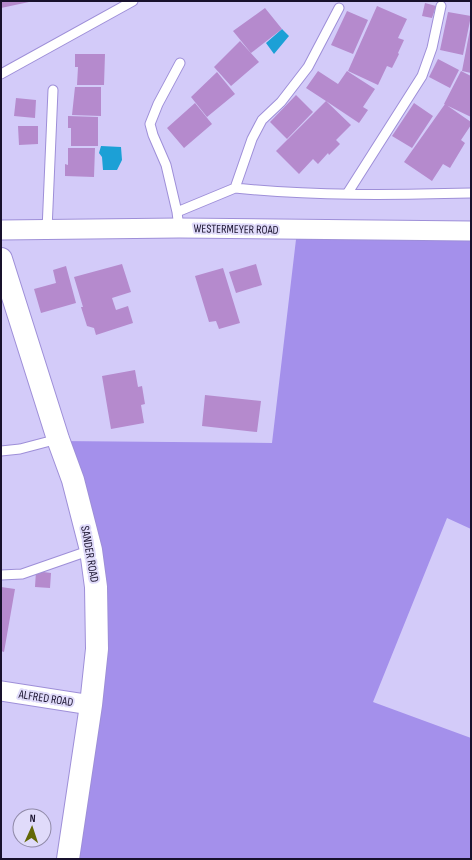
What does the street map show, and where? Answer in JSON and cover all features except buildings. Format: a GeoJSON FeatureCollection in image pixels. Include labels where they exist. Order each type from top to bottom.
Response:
{"type":"FeatureCollection","features":[{"type":"Feature","properties":{"kind":"main road","name":"SANDER ROAD"},"geometry":{"type":"LineString","coordinates":[[1,259],[58,439],[74,480],[91,550],[96,587],[97,649],[91,705],[68,859]]}},
{"type":"Feature","properties":{"kind":"street","name":"WESTERMEYER ROAD"},"geometry":{"type":"LineString","coordinates":[[1,230],[48,230],[178,220],[471,231]]}},
{"type":"Feature","properties":{"kind":"street","name":"ALFRED ROAD"},"geometry":{"type":"LineString","coordinates":[[1,690],[91,705]]}},
{"type":"Feature","properties":{"kind":"lane"},"geometry":{"type":"LineString","coordinates":[[1,74],[133,1]]}},
{"type":"Feature","properties":{"kind":"lane"},"geometry":{"type":"LineString","coordinates":[[347,194],[422,76],[432,48],[441,6]]}},
{"type":"Feature","properties":{"kind":"lane"},"geometry":{"type":"LineString","coordinates":[[235,188],[252,139],[262,120],[281,102],[308,67],[339,8]]}},
{"type":"Feature","properties":{"kind":"lane"},"geometry":{"type":"LineString","coordinates":[[180,63],[158,104],[150,124],[153,135],[166,165],[178,220],[235,188],[280,193],[471,193]]}},
{"type":"Feature","properties":{"kind":"lane"},"geometry":{"type":"LineString","coordinates":[[48,230],[53,90]]}},
{"type":"Feature","properties":{"kind":"lane"},"geometry":{"type":"LineString","coordinates":[[1,451],[20,449],[58,439]]}},
{"type":"Feature","properties":{"kind":"lane"},"geometry":{"type":"LineString","coordinates":[[1,575],[22,574],[91,550]]}},
{"type":"Feature","properties":{"kind":"shaded area"},"geometry":{"type":"Polygon","coordinates":[[[297,231],[471,232],[471,529],[447,518],[373,702],[471,738],[471,859],[66,859],[94,588],[58,441],[272,443],[297,231]]]}},
{"type":"Feature","properties":{"kind":"water"},"geometry":{"type":"Polygon","coordinates":[[[282,29],[289,36],[274,54],[266,43],[282,29]]]}},
{"type":"Feature","properties":{"kind":"water"},"geometry":{"type":"Polygon","coordinates":[[[101,146],[121,147],[122,160],[117,170],[103,170],[102,157],[99,153],[101,146]]]}}]}
